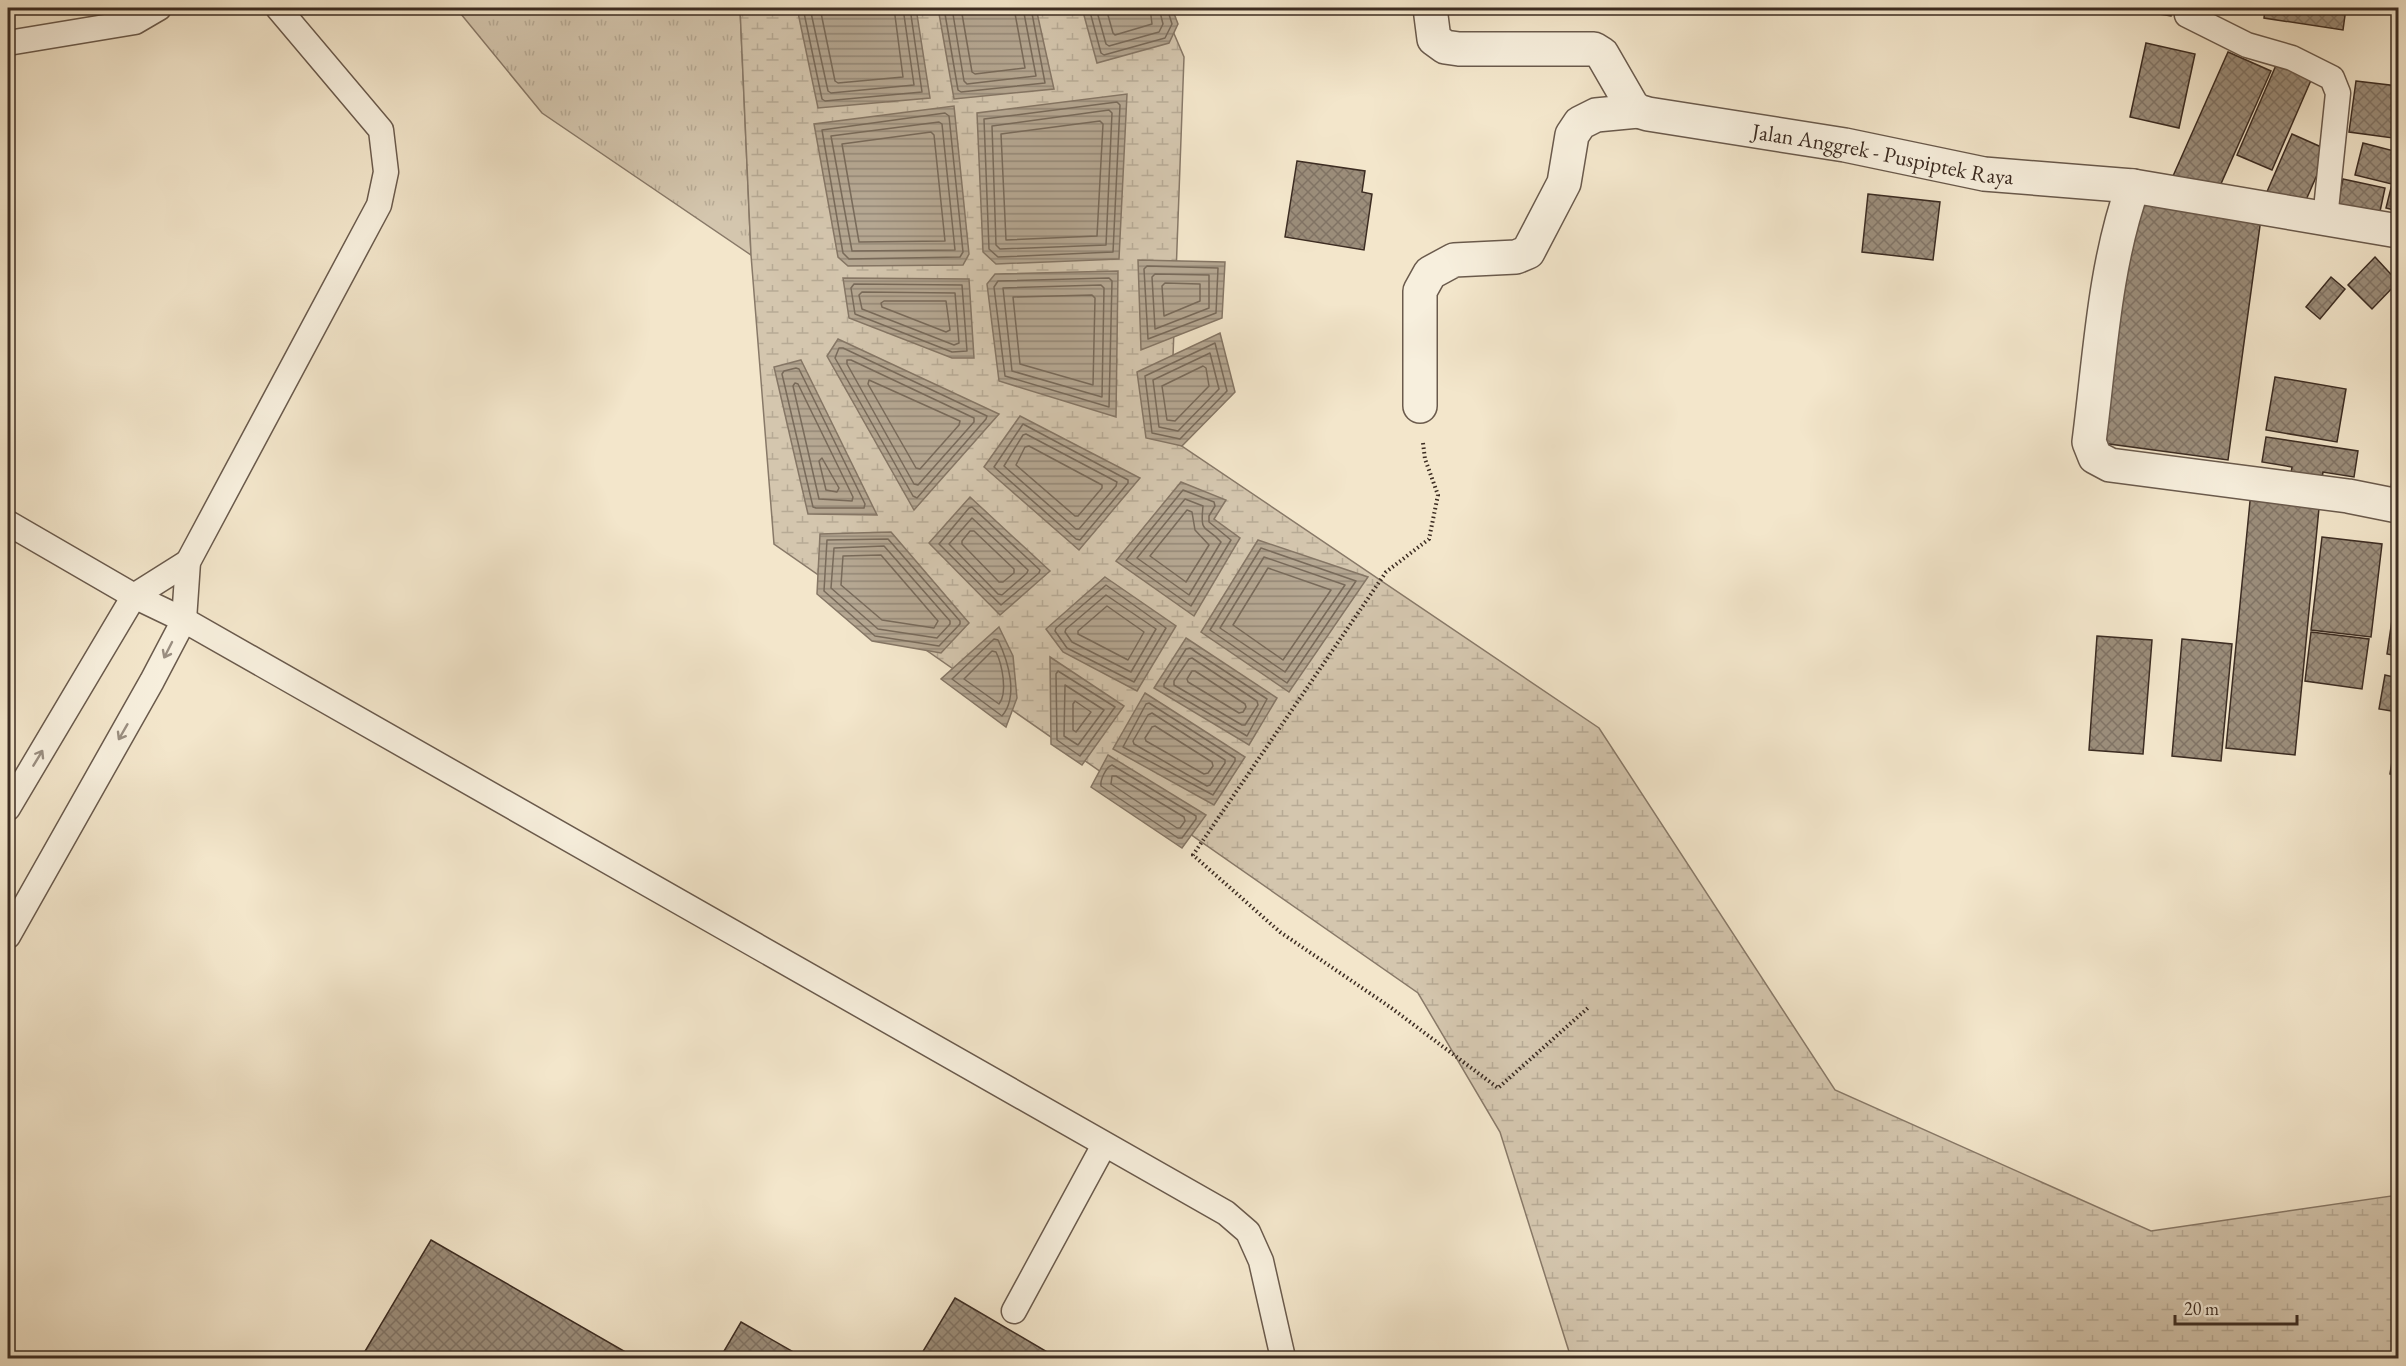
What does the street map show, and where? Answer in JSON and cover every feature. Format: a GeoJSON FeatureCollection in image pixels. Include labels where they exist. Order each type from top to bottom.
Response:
{"type":"FeatureCollection","features":[{"type":"Feature","properties":{"kind":"street"},"geometry":{"type":"LineString","coordinates":[[1430,8],[1434,39],[1445,46],[1459,49],[1594,49],[1602,54],[1632,106],[1638,111]]}},
{"type":"Feature","properties":{"kind":"street","name":"Jalan Anggrek - Puspiptek Raya"},"geometry":{"type":"LineString","coordinates":[[1420,406],[1420,291],[1430,273],[1454,260],[1516,257],[1528,252],[1564,183],[1572,135],[1580,123],[1596,115],[1638,111],[1845,145],[1984,174],[2133,186],[2398,231]]}},
{"type":"Feature","properties":{"kind":"street"},"geometry":{"type":"LineString","coordinates":[[2133,186],[2120,221],[2110,278],[2090,442],[2095,457],[2110,465],[2348,496],[2398,506]]}},
{"type":"Feature","properties":{"kind":"lane"},"geometry":{"type":"LineString","coordinates":[[8,43],[135,22],[159,8]]}},
{"type":"Feature","properties":{"kind":"lane"},"geometry":{"type":"LineString","coordinates":[[8,936],[152,681],[183,620],[188,562],[379,205],[386,172],[381,130],[279,8]]}},
{"type":"Feature","properties":{"kind":"lane"},"geometry":{"type":"LineString","coordinates":[[2187,15],[2247,45],[2292,58],[2332,78],[2338,93],[2325,219]]}},
{"type":"Feature","properties":{"kind":"lane"},"geometry":{"type":"LineString","coordinates":[[8,523],[134,596],[183,620],[1226,1213],[1248,1232],[1261,1261],[1283,1359]]}},
{"type":"Feature","properties":{"kind":"lane"},"geometry":{"type":"LineString","coordinates":[[8,808],[134,596],[188,562]]}},
{"type":"Feature","properties":{"kind":"lane"},"geometry":{"type":"LineString","coordinates":[[1014,1311],[1104,1145]]}},
{"type":"Feature","properties":{"kind":"path"},"geometry":{"type":"LineString","coordinates":[[1420,406],[1425,459],[1438,495],[1429,539],[1386,572],[1193,855],[1280,932],[1390,1007],[1498,1088],[1589,1007]]}},
{"type":"Feature","properties":{"kind":"green space"},"geometry":{"type":"Polygon","coordinates":[[[456,8],[740,8],[751,255],[542,113],[456,8]]]}},
{"type":"Feature","properties":{"kind":"green space"},"geometry":{"type":"Polygon","coordinates":[[[740,8],[1163,8],[1184,57],[1170,438],[1599,728],[1835,1090],[2151,1231],[2398,1195],[2398,1358],[1992,1358],[1961,1352],[1956,1358],[1571,1358],[1500,1132],[1418,993],[774,544],[751,255],[740,8]]]}},
{"type":"Feature","properties":{"kind":"water"},"geometry":{"type":"Polygon","coordinates":[[[797,8],[916,8],[930,98],[818,108],[797,8]]]}},
{"type":"Feature","properties":{"kind":"water"},"geometry":{"type":"Polygon","coordinates":[[[938,8],[1036,8],[1054,89],[954,99],[938,8]]]}},
{"type":"Feature","properties":{"kind":"water"},"geometry":{"type":"Polygon","coordinates":[[[1082,8],[1172,8],[1178,24],[1169,43],[1097,63],[1082,8]]]}},
{"type":"Feature","properties":{"kind":"water"},"geometry":{"type":"Polygon","coordinates":[[[1127,94],[1119,259],[996,264],[983,252],[977,113],[1127,94]]]}},
{"type":"Feature","properties":{"kind":"water"},"geometry":{"type":"Polygon","coordinates":[[[954,106],[969,254],[963,265],[848,266],[838,257],[814,124],[954,106]]]}},
{"type":"Feature","properties":{"kind":"water"},"geometry":{"type":"Polygon","coordinates":[[[1138,260],[1225,262],[1222,318],[1141,350],[1138,260]]]}},
{"type":"Feature","properties":{"kind":"water"},"geometry":{"type":"Polygon","coordinates":[[[1118,271],[1116,417],[999,381],[987,284],[995,274],[1118,271]]]}},
{"type":"Feature","properties":{"kind":"water"},"geometry":{"type":"Polygon","coordinates":[[[843,278],[969,279],[974,358],[952,358],[849,318],[843,278]]]}},
{"type":"Feature","properties":{"kind":"water"},"geometry":{"type":"Polygon","coordinates":[[[1220,333],[1235,392],[1182,446],[1146,438],[1137,372],[1220,333]]]}},
{"type":"Feature","properties":{"kind":"water"},"geometry":{"type":"Polygon","coordinates":[[[838,339],[999,414],[914,510],[827,356],[838,339]]]}},
{"type":"Feature","properties":{"kind":"water"},"geometry":{"type":"Polygon","coordinates":[[[801,360],[877,515],[808,514],[774,367],[801,360]]]}},
{"type":"Feature","properties":{"kind":"water"},"geometry":{"type":"Polygon","coordinates":[[[1020,416],[1140,478],[1079,550],[984,467],[1020,416]]]}},
{"type":"Feature","properties":{"kind":"water"},"geometry":{"type":"Polygon","coordinates":[[[1181,482],[1226,500],[1214,519],[1240,538],[1194,616],[1116,561],[1181,482]]]}},
{"type":"Feature","properties":{"kind":"water"},"geometry":{"type":"Polygon","coordinates":[[[970,497],[1050,571],[1000,615],[929,543],[970,497]]]}},
{"type":"Feature","properties":{"kind":"water"},"geometry":{"type":"Polygon","coordinates":[[[891,532],[969,623],[941,653],[872,641],[817,594],[820,534],[891,532]]]}},
{"type":"Feature","properties":{"kind":"water"},"geometry":{"type":"Polygon","coordinates":[[[1258,540],[1368,577],[1289,692],[1201,632],[1258,540]]]}},
{"type":"Feature","properties":{"kind":"water"},"geometry":{"type":"Polygon","coordinates":[[[1105,577],[1176,626],[1137,691],[1063,652],[1046,629],[1105,577]]]}},
{"type":"Feature","properties":{"kind":"water"},"geometry":{"type":"Polygon","coordinates":[[[999,627],[1013,656],[1017,698],[1006,727],[941,679],[999,627]]]}},
{"type":"Feature","properties":{"kind":"water"},"geometry":{"type":"Polygon","coordinates":[[[1186,638],[1277,698],[1249,745],[1154,688],[1186,638]]]}},
{"type":"Feature","properties":{"kind":"water"},"geometry":{"type":"Polygon","coordinates":[[[1050,657],[1124,706],[1082,765],[1051,744],[1050,657]]]}},
{"type":"Feature","properties":{"kind":"water"},"geometry":{"type":"Polygon","coordinates":[[[1145,693],[1245,757],[1214,805],[1113,749],[1145,693]]]}},
{"type":"Feature","properties":{"kind":"water"},"geometry":{"type":"Polygon","coordinates":[[[1108,755],[1206,815],[1182,848],[1091,787],[1108,755]]]}},
{"type":"Feature","properties":{"kind":"building"},"geometry":{"type":"Polygon","coordinates":[[[2121,8],[2172,8],[2171,16],[2121,8]]]}},
{"type":"Feature","properties":{"kind":"building"},"geometry":{"type":"Polygon","coordinates":[[[2265,8],[2346,8],[2343,30],[2264,18],[2265,8]]]}},
{"type":"Feature","properties":{"kind":"building"},"geometry":{"type":"Polygon","coordinates":[[[2146,43],[2195,54],[2179,128],[2130,117],[2146,43]]]}},
{"type":"Feature","properties":{"kind":"building"},"geometry":{"type":"Polygon","coordinates":[[[2228,52],[2271,71],[2216,195],[2173,176],[2228,52]]]}},
{"type":"Feature","properties":{"kind":"building"},"geometry":{"type":"Polygon","coordinates":[[[2277,63],[2312,78],[2272,170],[2237,155],[2277,63]]]}},
{"type":"Feature","properties":{"kind":"building"},"geometry":{"type":"Polygon","coordinates":[[[2356,81],[2398,86],[2393,138],[2349,132],[2356,81]]]}},
{"type":"Feature","properties":{"kind":"building"},"geometry":{"type":"Polygon","coordinates":[[[2292,134],[2328,150],[2302,209],[2266,194],[2292,134]]]}},
{"type":"Feature","properties":{"kind":"building"},"geometry":{"type":"Polygon","coordinates":[[[2363,143],[2398,152],[2398,211],[2386,208],[2392,184],[2355,175],[2363,143]]]}},
{"type":"Feature","properties":{"kind":"building"},"geometry":{"type":"Polygon","coordinates":[[[1297,161],[1365,171],[1362,192],[1372,194],[1364,250],[1285,237],[1297,161]]]}},
{"type":"Feature","properties":{"kind":"building"},"geometry":{"type":"Polygon","coordinates":[[[2343,179],[2385,188],[2379,216],[2337,207],[2343,179]]]}},
{"type":"Feature","properties":{"kind":"building"},"geometry":{"type":"Polygon","coordinates":[[[1868,194],[1940,202],[1933,260],[1862,252],[1868,194]]]}},
{"type":"Feature","properties":{"kind":"building"},"geometry":{"type":"Polygon","coordinates":[[[2137,194],[2262,211],[2228,460],[2102,443],[2137,194]]]}},
{"type":"Feature","properties":{"kind":"building"},"geometry":{"type":"Polygon","coordinates":[[[2375,257],[2398,282],[2372,309],[2348,285],[2375,257]]]}},
{"type":"Feature","properties":{"kind":"building"},"geometry":{"type":"Polygon","coordinates":[[[2331,277],[2345,289],[2320,319],[2306,307],[2331,277]]]}},
{"type":"Feature","properties":{"kind":"building"},"geometry":{"type":"Polygon","coordinates":[[[2275,377],[2346,389],[2337,442],[2266,430],[2275,377]]]}},
{"type":"Feature","properties":{"kind":"building"},"geometry":{"type":"Polygon","coordinates":[[[2266,437],[2358,451],[2354,477],[2323,472],[2321,486],[2290,480],[2292,467],[2262,462],[2266,437]]]}},
{"type":"Feature","properties":{"kind":"building"},"geometry":{"type":"Polygon","coordinates":[[[2398,438],[2398,489],[2391,488],[2398,438]]]}},
{"type":"Feature","properties":{"kind":"building"},"geometry":{"type":"Polygon","coordinates":[[[2251,491],[2320,498],[2295,755],[2226,748],[2251,491]]]}},
{"type":"Feature","properties":{"kind":"building"},"geometry":{"type":"Polygon","coordinates":[[[2322,537],[2382,544],[2371,637],[2311,630],[2322,537]]]}},
{"type":"Feature","properties":{"kind":"building"},"geometry":{"type":"Polygon","coordinates":[[[2392,620],[2398,621],[2398,656],[2387,654],[2392,620]]]}},
{"type":"Feature","properties":{"kind":"building"},"geometry":{"type":"Polygon","coordinates":[[[2311,632],[2369,639],[2362,689],[2305,681],[2311,632]]]}},
{"type":"Feature","properties":{"kind":"building"},"geometry":{"type":"Polygon","coordinates":[[[2097,636],[2152,640],[2143,754],[2089,750],[2097,636]]]}},
{"type":"Feature","properties":{"kind":"building"},"geometry":{"type":"Polygon","coordinates":[[[2182,639],[2232,644],[2221,761],[2172,756],[2182,639]]]}},
{"type":"Feature","properties":{"kind":"building"},"geometry":{"type":"Polygon","coordinates":[[[2385,675],[2398,678],[2398,712],[2379,709],[2385,675]]]}},
{"type":"Feature","properties":{"kind":"building"},"geometry":{"type":"Polygon","coordinates":[[[2398,724],[2398,776],[2390,774],[2398,724]]]}},
{"type":"Feature","properties":{"kind":"building"},"geometry":{"type":"Polygon","coordinates":[[[431,1240],[636,1358],[361,1358],[431,1240]]]}},
{"type":"Feature","properties":{"kind":"building"},"geometry":{"type":"Polygon","coordinates":[[[955,1298],[1049,1353],[1046,1358],[919,1358],[955,1298]]]}},
{"type":"Feature","properties":{"kind":"building"},"geometry":{"type":"Polygon","coordinates":[[[741,1322],[804,1358],[720,1358],[741,1322]]]}}]}
